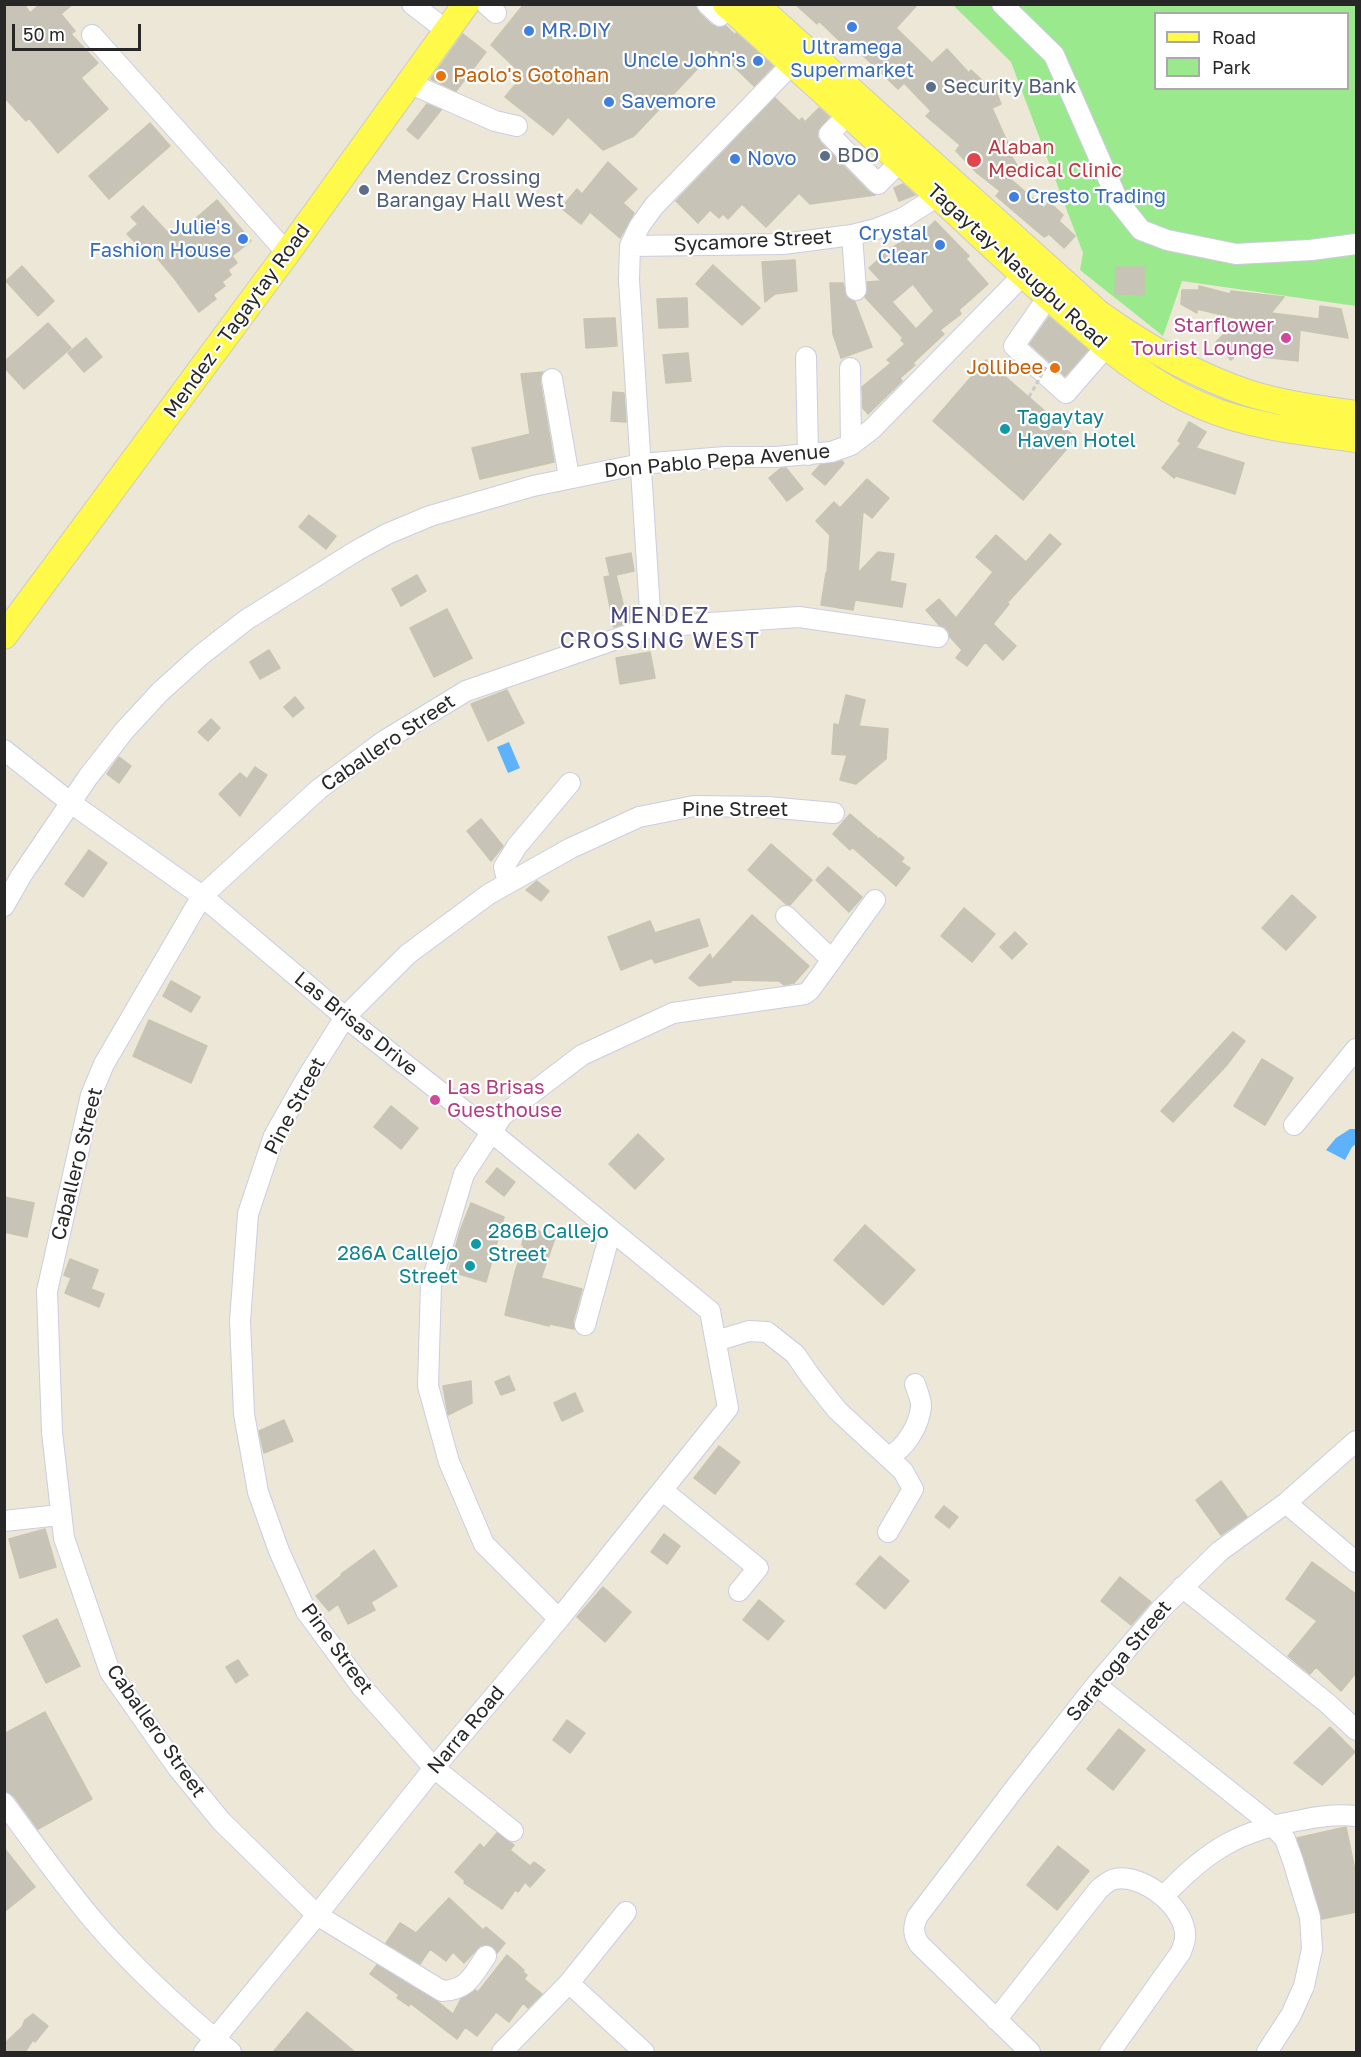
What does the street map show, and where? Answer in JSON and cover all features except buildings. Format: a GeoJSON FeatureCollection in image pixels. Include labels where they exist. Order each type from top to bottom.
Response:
{"type":"FeatureCollection","features":[{"type":"Feature","properties":{"kind":"main road","name":"Mendez - Tagaytay Road"},"geometry":{"type":"LineString","coordinates":[[4,636],[287,253],[466,4]]}},
{"type":"Feature","properties":{"kind":"main road","name":"Tagaytay-Nasugbu Road"},"geometry":{"type":"LineString","coordinates":[[755,4],[1098,314],[1154,350],[1248,393],[1300,405],[1356,414]]}},
{"type":"Feature","properties":{"kind":"main road","name":"Tagaytay-Nasugbu Road"},"geometry":{"type":"LineString","coordinates":[[780,4],[1041,243],[1099,295],[1130,319],[1162,340],[1227,370],[1268,383],[1356,396]]}},
{"type":"Feature","properties":{"kind":"main road","name":"Tagaytay-Nasugbu Road"},"geometry":{"type":"LineString","coordinates":[[720,5],[848,115],[1048,297],[1138,371],[1172,392],[1204,407],[1258,423],[1356,439]]}},
{"type":"Feature","properties":{"kind":"street"},"geometry":{"type":"LineString","coordinates":[[412,4],[447,31]]}},
{"type":"Feature","properties":{"kind":"street"},"geometry":{"type":"LineString","coordinates":[[1002,4],[1054,55],[1118,201],[1141,230],[1167,240],[1236,254],[1311,250],[1356,244]]}},
{"type":"Feature","properties":{"kind":"street"},"geometry":{"type":"LineString","coordinates":[[92,35],[287,253]]}},
{"type":"Feature","properties":{"kind":"street"},"geometry":{"type":"LineString","coordinates":[[651,627],[629,280],[630,246],[639,227],[654,206],[791,65]]}},
{"type":"Feature","properties":{"kind":"street"},"geometry":{"type":"LineString","coordinates":[[409,83],[495,122],[516,126]]}},
{"type":"Feature","properties":{"kind":"street","name":"Sycamore Street"},"geometry":{"type":"LineString","coordinates":[[630,246],[783,243],[852,235],[896,221],[938,196]]}},
{"type":"Feature","properties":{"kind":"street"},"geometry":{"type":"LineString","coordinates":[[852,235],[856,291]]}},
{"type":"Feature","properties":{"kind":"street","name":"Don Pablo Pepa Avenue"},"geometry":{"type":"LineString","coordinates":[[4,906],[21,876],[71,803],[105,755],[139,714],[179,674],[246,620],[356,551],[406,526],[492,497],[569,477],[641,464],[725,457],[808,454],[839,450],[851,445],[872,429],[1023,275]]}},
{"type":"Feature","properties":{"kind":"street"},"geometry":{"type":"LineString","coordinates":[[1048,297],[1014,346],[1066,393],[1106,347]]}},
{"type":"Feature","properties":{"kind":"street"},"geometry":{"type":"LineString","coordinates":[[806,357],[808,454]]}},
{"type":"Feature","properties":{"kind":"street"},"geometry":{"type":"LineString","coordinates":[[850,368],[851,445]]}},
{"type":"Feature","properties":{"kind":"street"},"geometry":{"type":"LineString","coordinates":[[552,379],[569,477]]}},
{"type":"Feature","properties":{"kind":"street","name":"Caballero Street"},"geometry":{"type":"LineString","coordinates":[[486,1956],[467,1983],[456,1991],[442,1991],[317,1915],[221,1821],[177,1767],[110,1672],[64,1538],[60,1515],[52,1432],[47,1291],[91,1095],[104,1064],[202,896],[319,789],[384,741],[466,691],[651,627],[799,617],[938,637]]}},
{"type":"Feature","properties":{"kind":"street","name":"Las Brisas Drive"},"geometry":{"type":"LineString","coordinates":[[4,750],[71,803],[202,896],[345,1017],[490,1131],[710,1311],[728,1408]]}},
{"type":"Feature","properties":{"kind":"street"},"geometry":{"type":"LineString","coordinates":[[508,883],[504,867],[517,846],[570,783]]}},
{"type":"Feature","properties":{"kind":"street","name":"Pine Street"},"geometry":{"type":"LineString","coordinates":[[513,1831],[434,1768],[361,1686],[306,1611],[279,1551],[258,1492],[244,1414],[240,1321],[248,1214],[274,1136],[345,1017],[408,954],[489,894],[571,848],[639,817],[694,806],[767,807],[834,813]]}},
{"type":"Feature","properties":{"kind":"street"},"geometry":{"type":"LineString","coordinates":[[559,1619],[484,1544],[449,1462],[428,1386],[431,1284],[464,1174],[490,1131],[502,1116],[582,1055],[673,1013],[805,994],[875,900]]}},
{"type":"Feature","properties":{"kind":"street"},"geometry":{"type":"LineString","coordinates":[[786,916],[832,960]]}},
{"type":"Feature","properties":{"kind":"street"},"geometry":{"type":"LineString","coordinates":[[1294,1125],[1356,1049]]}},
{"type":"Feature","properties":{"kind":"street"},"geometry":{"type":"LineString","coordinates":[[585,1324],[611,1230]]}},
{"type":"Feature","properties":{"kind":"street"},"geometry":{"type":"LineString","coordinates":[[716,1341],[749,1331],[767,1332],[795,1354],[837,1410],[903,1472],[913,1489],[888,1532]]}},
{"type":"Feature","properties":{"kind":"street"},"geometry":{"type":"LineString","coordinates":[[888,1456],[894,1454],[912,1435],[921,1406],[915,1384]]}},
{"type":"Feature","properties":{"kind":"street","name":"Narra Road"},"geometry":{"type":"LineString","coordinates":[[210,2046],[728,1408]]}},
{"type":"Feature","properties":{"kind":"street","name":"Saratoga Street"},"geometry":{"type":"LineString","coordinates":[[996,2020],[918,1944],[914,1935],[917,1917],[1014,1788],[1096,1685],[1161,1609],[1220,1551],[1286,1503],[1356,1441]]}},
{"type":"Feature","properties":{"kind":"street"},"geometry":{"type":"LineString","coordinates":[[662,1490],[758,1568],[739,1591]]}},
{"type":"Feature","properties":{"kind":"street"},"geometry":{"type":"LineString","coordinates":[[1286,1503],[1356,1562]]}},
{"type":"Feature","properties":{"kind":"street"},"geometry":{"type":"LineString","coordinates":[[4,1521],[60,1515]]}},
{"type":"Feature","properties":{"kind":"street"},"geometry":{"type":"LineString","coordinates":[[1182,1587],[1327,1703],[1356,1730]]}},
{"type":"Feature","properties":{"kind":"street"},"geometry":{"type":"LineString","coordinates":[[1096,1685],[1272,1825],[1285,1839],[1310,1917],[1312,1949],[1304,1986],[1291,2015],[1267,2052]]}},
{"type":"Feature","properties":{"kind":"street"},"geometry":{"type":"LineString","coordinates":[[4,1803],[94,1922],[210,2046],[231,2052]]}},
{"type":"Feature","properties":{"kind":"street"},"geometry":{"type":"LineString","coordinates":[[1164,1896],[1197,1863],[1247,1833],[1272,1825],[1327,1815],[1356,1816]]}},
{"type":"Feature","properties":{"kind":"street"},"geometry":{"type":"LineString","coordinates":[[1030,2052],[996,2020],[1099,1889],[1107,1882],[1126,1879],[1164,1896],[1176,1909],[1185,1937],[1180,1952],[1110,2052]]}},
{"type":"Feature","properties":{"kind":"street"},"geometry":{"type":"LineString","coordinates":[[502,2052],[569,1983],[626,1912]]}},
{"type":"Feature","properties":{"kind":"street"},"geometry":{"type":"LineString","coordinates":[[569,1983],[644,2052]]}},
{"type":"Feature","properties":{"kind":"path"},"geometry":{"type":"LineString","coordinates":[[1029,397],[1046,367]]}},
{"type":"Feature","properties":{"kind":"green space"},"geometry":{"type":"Polygon","coordinates":[[[953,5],[1356,5],[1356,306],[1182,281],[1163,336],[1080,270],[1083,253],[1011,62],[953,5]]]}},
{"type":"Feature","properties":{"kind":"water"},"geometry":{"type":"Polygon","coordinates":[[[509,742],[520,768],[508,773],[497,747],[509,742]]]}},
{"type":"Feature","properties":{"kind":"water"},"geometry":{"type":"Polygon","coordinates":[[[1350,1129],[1356,1129],[1356,1144],[1345,1160],[1326,1150],[1336,1138],[1350,1129]]]}},
{"type":"Feature","properties":{"kind":"place","name":"Ultramega Supermarket"},"geometry":{"type":"Point","coordinates":[852,27]}},
{"type":"Feature","properties":{"kind":"place","name":"MR.DIY"},"geometry":{"type":"Point","coordinates":[529,31]}},
{"type":"Feature","properties":{"kind":"place","name":"Uncle John's"},"geometry":{"type":"Point","coordinates":[758,61]}},
{"type":"Feature","properties":{"kind":"place","name":"Paolo's Gotohan"},"geometry":{"type":"Point","coordinates":[441,76]}},
{"type":"Feature","properties":{"kind":"place","name":"Security Bank"},"geometry":{"type":"Point","coordinates":[931,87]}},
{"type":"Feature","properties":{"kind":"place","name":"Savemore"},"geometry":{"type":"Point","coordinates":[609,102]}},
{"type":"Feature","properties":{"kind":"place","name":"BDO"},"geometry":{"type":"Point","coordinates":[825,156]}},
{"type":"Feature","properties":{"kind":"place","name":"Novo"},"geometry":{"type":"Point","coordinates":[735,159]}},
{"type":"Feature","properties":{"kind":"place","name":"Alaban Medical Clinic"},"geometry":{"type":"Point","coordinates":[974,160]}},
{"type":"Feature","properties":{"kind":"place","name":"Mendez Crossing Barangay Hall West"},"geometry":{"type":"Point","coordinates":[364,190]}},
{"type":"Feature","properties":{"kind":"place","name":"Cresto Trading"},"geometry":{"type":"Point","coordinates":[1014,197]}},
{"type":"Feature","properties":{"kind":"place","name":"Julie's Fashion House"},"geometry":{"type":"Point","coordinates":[243,239]}},
{"type":"Feature","properties":{"kind":"place","name":"Crystal Clear"},"geometry":{"type":"Point","coordinates":[940,245]}},
{"type":"Feature","properties":{"kind":"place","name":"Starflower Tourist Lounge"},"geometry":{"type":"Point","coordinates":[1286,338]}},
{"type":"Feature","properties":{"kind":"place","name":"Jollibee"},"geometry":{"type":"Point","coordinates":[1055,368]}},
{"type":"Feature","properties":{"kind":"place","name":"Tagaytay Haven Hotel"},"geometry":{"type":"Point","coordinates":[1005,429]}},
{"type":"Feature","properties":{"kind":"place","name":"Las Brisas Guesthouse"},"geometry":{"type":"Point","coordinates":[435,1100]}},
{"type":"Feature","properties":{"kind":"place","name":"286B Callejo Street"},"geometry":{"type":"Point","coordinates":[476,1244]}},
{"type":"Feature","properties":{"kind":"place","name":"286A Callejo Street"},"geometry":{"type":"Point","coordinates":[470,1266]}},
{"type":"Feature","properties":{"kind":"district","name":"MENDEZ CROSSING WEST"},"geometry":{"type":"Point","coordinates":[660,628]}}]}
